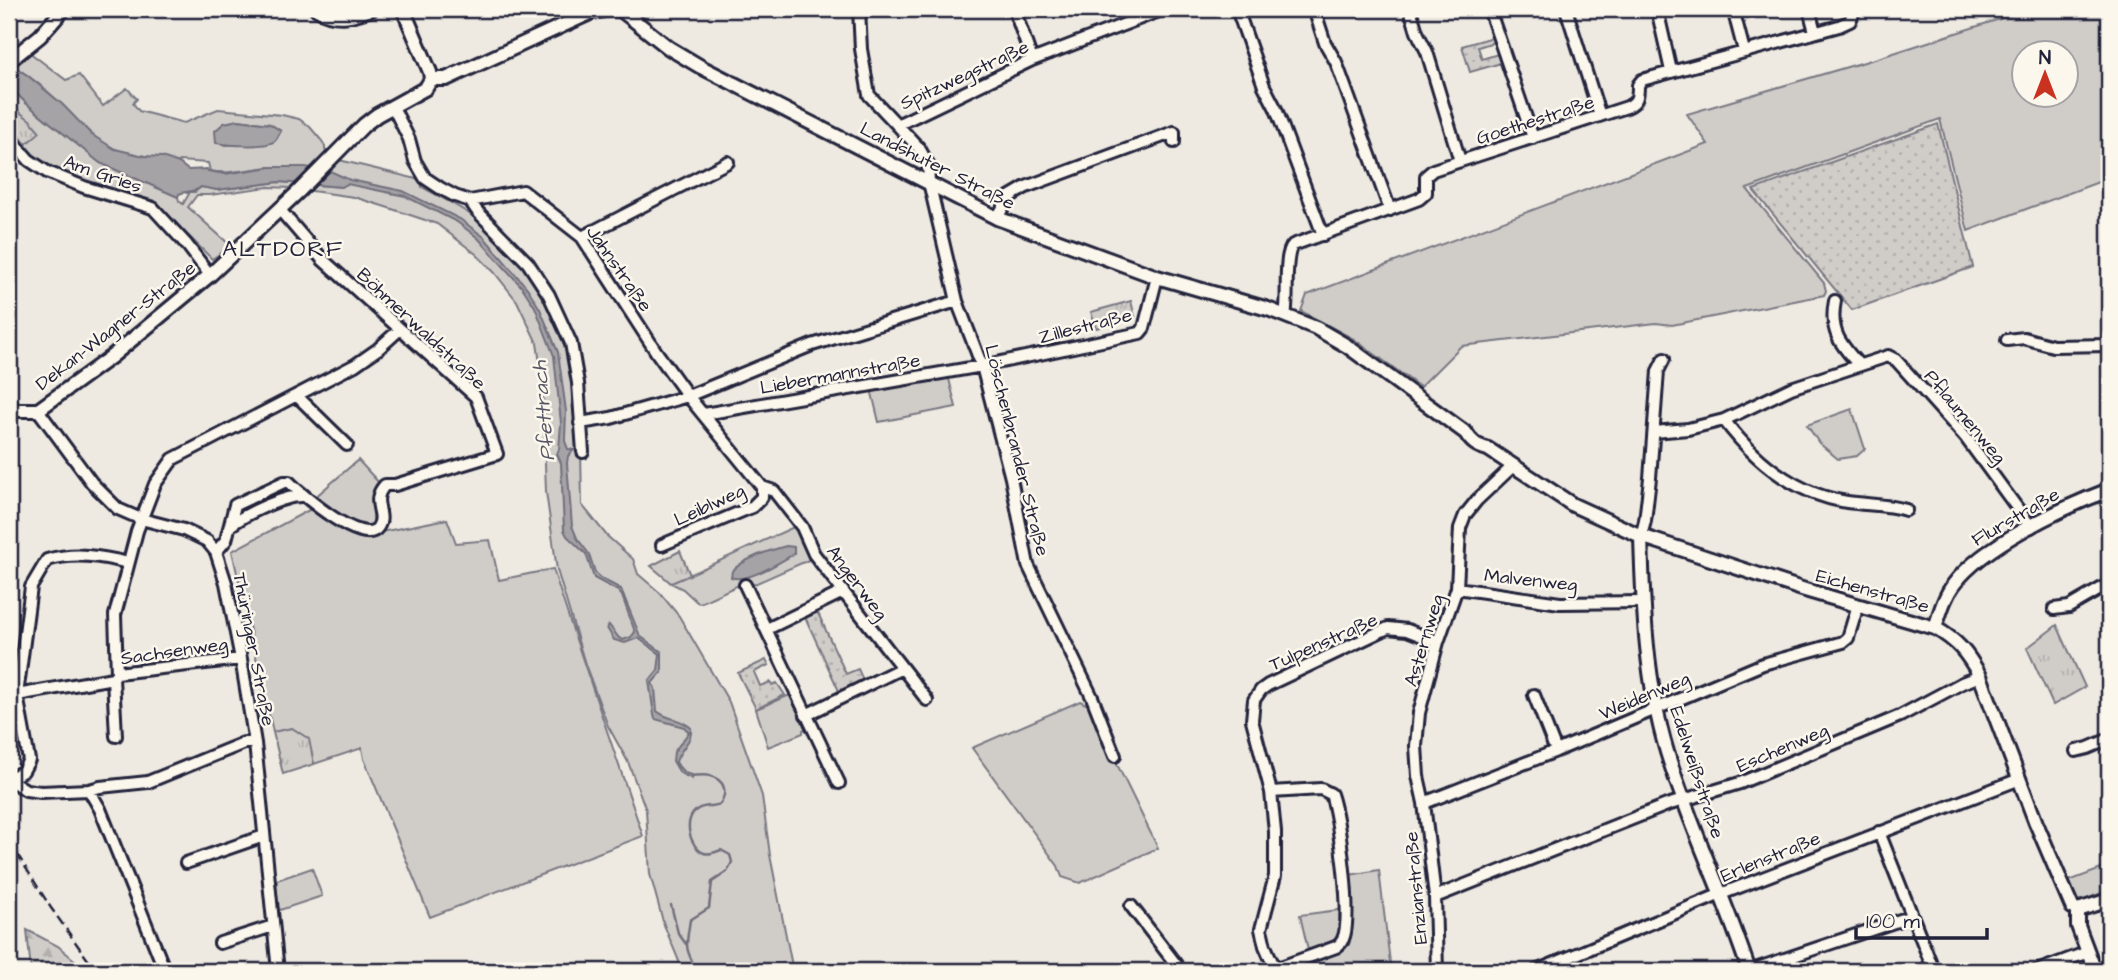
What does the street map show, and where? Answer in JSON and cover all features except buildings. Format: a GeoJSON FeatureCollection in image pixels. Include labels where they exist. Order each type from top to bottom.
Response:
{"type":"FeatureCollection","features":[{"type":"Feature","properties":{"kind":"street"},"geometry":{"type":"LineString","coordinates":[[11,59],[40,36],[64,9]]}},
{"type":"Feature","properties":{"kind":"street"},"geometry":{"type":"LineString","coordinates":[[317,9],[329,16],[354,15],[371,9]]}},
{"type":"Feature","properties":{"kind":"street"},"geometry":{"type":"LineString","coordinates":[[403,9],[430,72],[430,79]]}},
{"type":"Feature","properties":{"kind":"street","name":"Löschenbrander Straße"},"geometry":{"type":"LineString","coordinates":[[859,9],[861,49],[869,95],[919,148],[928,164],[929,182],[957,301],[982,366],[1011,478],[1028,565],[1092,697],[1115,755]]}},
{"type":"Feature","properties":{"kind":"street"},"geometry":{"type":"LineString","coordinates":[[1014,9],[1032,60]]}},
{"type":"Feature","properties":{"kind":"street","name":"Spitzwegstraße"},"geometry":{"type":"LineString","coordinates":[[897,125],[1032,60],[1164,9]]}},
{"type":"Feature","properties":{"kind":"street"},"geometry":{"type":"LineString","coordinates":[[1237,9],[1322,235]]}},
{"type":"Feature","properties":{"kind":"street"},"geometry":{"type":"LineString","coordinates":[[1314,9],[1390,210]]}},
{"type":"Feature","properties":{"kind":"street"},"geometry":{"type":"LineString","coordinates":[[1410,9],[1427,52],[1461,161]]}},
{"type":"Feature","properties":{"kind":"street"},"geometry":{"type":"LineString","coordinates":[[1489,9],[1532,138]]}},
{"type":"Feature","properties":{"kind":"street"},"geometry":{"type":"LineString","coordinates":[[1566,9],[1600,116]]}},
{"type":"Feature","properties":{"kind":"street"},"geometry":{"type":"LineString","coordinates":[[1657,9],[1671,71]]}},
{"type":"Feature","properties":{"kind":"street"},"geometry":{"type":"LineString","coordinates":[[1733,9],[1744,51]]}},
{"type":"Feature","properties":{"kind":"street"},"geometry":{"type":"LineString","coordinates":[[1809,9],[1815,32]]}},
{"type":"Feature","properties":{"kind":"street","name":"Goethestraße"},"geometry":{"type":"LineString","coordinates":[[1285,316],[1288,303],[1288,250],[1293,245],[1423,197],[1429,172],[1632,105],[1639,96],[1638,85],[1642,80],[1848,23],[1855,9]]}},
{"type":"Feature","properties":{"kind":"street","name":"Landshuter Straße"},"geometry":{"type":"LineString","coordinates":[[430,79],[446,79],[592,12],[621,10],[669,48],[701,67],[997,218],[1157,277],[1268,309]]}},
{"type":"Feature","properties":{"kind":"street","name":"Dekan-Wagner-Straße"},"geometry":{"type":"LineString","coordinates":[[9,410],[38,410],[111,357],[210,275],[364,125],[426,88],[430,79]]}},
{"type":"Feature","properties":{"kind":"street"},"geometry":{"type":"LineString","coordinates":[[393,107],[409,139],[415,161],[425,178],[455,196],[470,201],[528,263],[549,295],[571,343],[578,383],[583,452]]}},
{"type":"Feature","properties":{"kind":"street"},"geometry":{"type":"LineString","coordinates":[[997,218],[1009,197],[1026,187],[1174,132],[1174,142]]}},
{"type":"Feature","properties":{"kind":"street","name":"Am Gries"},"geometry":{"type":"LineString","coordinates":[[9,137],[29,160],[47,172],[84,187],[153,208],[210,275]]}},
{"type":"Feature","properties":{"kind":"street"},"geometry":{"type":"LineString","coordinates":[[582,237],[729,162]]}},
{"type":"Feature","properties":{"kind":"street","name":"Jahnstraße"},"geometry":{"type":"LineString","coordinates":[[470,201],[523,191],[582,237],[688,396],[762,487]]}},
{"type":"Feature","properties":{"kind":"street","name":"Böhmerwaldstraße"},"geometry":{"type":"LineString","coordinates":[[216,552],[226,541],[235,505],[284,482],[289,482],[323,512],[354,528],[375,530],[380,519],[377,500],[385,485],[396,485],[497,454],[476,397],[323,260],[279,210]]}},
{"type":"Feature","properties":{"kind":"street","name":"Zillestraße"},"geometry":{"type":"LineString","coordinates":[[982,366],[1140,333],[1144,328],[1157,277]]}},
{"type":"Feature","properties":{"kind":"street"},"geometry":{"type":"LineString","coordinates":[[580,423],[611,418],[688,396],[812,345],[957,301]]}},
{"type":"Feature","properties":{"kind":"street"},"geometry":{"type":"LineString","coordinates":[[1835,301],[1832,317],[1839,342],[1859,365]]}},
{"type":"Feature","properties":{"kind":"street","name":"Eichenstraße"},"geometry":{"type":"LineString","coordinates":[[1268,309],[1316,328],[1347,346],[1466,433],[1478,447],[1488,449],[1573,505],[1641,536],[1805,590],[1935,628],[1958,643],[1980,676],[2046,849],[2072,907],[2078,911],[2078,926],[2095,971]]}},
{"type":"Feature","properties":{"kind":"street"},"geometry":{"type":"LineString","coordinates":[[115,675],[116,615],[128,563],[155,484],[173,459],[297,396],[378,349],[399,330]]}},
{"type":"Feature","properties":{"kind":"street"},"geometry":{"type":"LineString","coordinates":[[2007,340],[2024,338],[2053,346],[2109,345]]}},
{"type":"Feature","properties":{"kind":"street","name":"Pflaumenweg"},"geometry":{"type":"LineString","coordinates":[[1654,432],[1688,429],[1724,420],[1791,388],[1884,357],[1896,360],[1966,438],[2031,527]]}},
{"type":"Feature","properties":{"kind":"street"},"geometry":{"type":"LineString","coordinates":[[1641,536],[1645,521],[1658,371],[1664,359]]}},
{"type":"Feature","properties":{"kind":"street","name":"Liebermannstraße"},"geometry":{"type":"LineString","coordinates":[[704,414],[982,366]]}},
{"type":"Feature","properties":{"kind":"street"},"geometry":{"type":"LineString","coordinates":[[297,396],[346,445]]}},
{"type":"Feature","properties":{"kind":"street","name":"Thüringer Straße"},"geometry":{"type":"LineString","coordinates":[[38,410],[103,496],[118,509],[141,519],[184,530],[207,541],[216,552],[226,583],[242,659],[255,743],[278,971]]}},
{"type":"Feature","properties":{"kind":"street"},"geometry":{"type":"LineString","coordinates":[[1724,420],[1759,460],[1794,484],[1828,498],[1862,504],[1888,504],[1906,510]]}},
{"type":"Feature","properties":{"kind":"street","name":"Asternweg"},"geometry":{"type":"LineString","coordinates":[[1424,803],[1418,776],[1416,746],[1419,713],[1438,642],[1457,588],[1460,528],[1465,515],[1477,500],[1513,466]]}},
{"type":"Feature","properties":{"kind":"street","name":"Leiblweg"},"geometry":{"type":"LineString","coordinates":[[662,545],[752,507],[762,497],[762,487]]}},
{"type":"Feature","properties":{"kind":"street","name":"Angerweg"},"geometry":{"type":"LineString","coordinates":[[762,487],[774,491],[802,527],[814,554],[927,700]]}},
{"type":"Feature","properties":{"kind":"street","name":"Flurstraße"},"geometry":{"type":"LineString","coordinates":[[1935,628],[1948,592],[1967,569],[1995,547],[2076,503],[2109,490]]}},
{"type":"Feature","properties":{"kind":"street"},"geometry":{"type":"LineString","coordinates":[[230,526],[243,517],[278,502],[303,496]]}},
{"type":"Feature","properties":{"kind":"street","name":"Edelweißstraße"},"geometry":{"type":"LineString","coordinates":[[1641,536],[1647,657],[1656,709],[1684,801],[1749,971]]}},
{"type":"Feature","properties":{"kind":"street"},"geometry":{"type":"LineString","coordinates":[[128,563],[65,554],[47,560],[31,587],[17,695],[29,760],[23,771],[10,777],[26,790],[41,792],[89,790],[148,782],[244,743],[255,743]]}},
{"type":"Feature","properties":{"kind":"street"},"geometry":{"type":"LineString","coordinates":[[2054,609],[2069,607],[2109,584]]}},
{"type":"Feature","properties":{"kind":"street"},"geometry":{"type":"LineString","coordinates":[[745,585],[839,783]]}},
{"type":"Feature","properties":{"kind":"street","name":"Malvenweg"},"geometry":{"type":"LineString","coordinates":[[1457,588],[1560,603],[1643,602]]}},
{"type":"Feature","properties":{"kind":"street"},"geometry":{"type":"LineString","coordinates":[[767,629],[843,592]]}},
{"type":"Feature","properties":{"kind":"street","name":"Weidenweg"},"geometry":{"type":"LineString","coordinates":[[1424,803],[1763,664],[1843,642],[1848,638],[1858,605]]}},
{"type":"Feature","properties":{"kind":"street","name":"Tulpenstraße"},"geometry":{"type":"LineString","coordinates":[[1275,970],[1261,929],[1275,876],[1275,832],[1271,792],[1252,720],[1254,700],[1268,685],[1388,628],[1407,630],[1438,642]]}},
{"type":"Feature","properties":{"kind":"street","name":"Sachsenweg"},"geometry":{"type":"LineString","coordinates":[[17,695],[115,675],[242,659]]}},
{"type":"Feature","properties":{"kind":"street"},"geometry":{"type":"LineString","coordinates":[[806,715],[902,668]]}},
{"type":"Feature","properties":{"kind":"street","name":"Sachsenweg"},"geometry":{"type":"LineString","coordinates":[[115,675],[116,736]]}},
{"type":"Feature","properties":{"kind":"street","name":"Eschenweg"},"geometry":{"type":"LineString","coordinates":[[1435,897],[1667,805],[1740,783],[1913,710],[1962,682],[1980,676]]}},
{"type":"Feature","properties":{"kind":"street"},"geometry":{"type":"LineString","coordinates":[[1534,695],[1556,751]]}},
{"type":"Feature","properties":{"kind":"street"},"geometry":{"type":"LineString","coordinates":[[2076,751],[2109,739]]}},
{"type":"Feature","properties":{"kind":"street","name":"Erlenstraße"},"geometry":{"type":"LineString","coordinates":[[1536,971],[1551,968],[1721,894],[2020,779]]}},
{"type":"Feature","properties":{"kind":"street"},"geometry":{"type":"LineString","coordinates":[[1271,792],[1321,789],[1331,794],[1343,858],[1346,898],[1342,942],[1336,947],[1275,970]]}},
{"type":"Feature","properties":{"kind":"street"},"geometry":{"type":"LineString","coordinates":[[89,790],[100,809],[165,971]]}},
{"type":"Feature","properties":{"kind":"street","name":"Enzianstraße"},"geometry":{"type":"LineString","coordinates":[[1424,803],[1435,897],[1437,971]]}},
{"type":"Feature","properties":{"kind":"street"},"geometry":{"type":"LineString","coordinates":[[1879,832],[1934,971]]}},
{"type":"Feature","properties":{"kind":"street"},"geometry":{"type":"LineString","coordinates":[[186,863],[264,836]]}},
{"type":"Feature","properties":{"kind":"street"},"geometry":{"type":"LineString","coordinates":[[2078,911],[2109,900]]}},
{"type":"Feature","properties":{"kind":"street"},"geometry":{"type":"LineString","coordinates":[[1131,906],[1181,971]]}},
{"type":"Feature","properties":{"kind":"street"},"geometry":{"type":"LineString","coordinates":[[1749,971],[1912,916]]}},
{"type":"Feature","properties":{"kind":"street"},"geometry":{"type":"LineString","coordinates":[[220,943],[273,926]]}},
{"type":"Feature","properties":{"kind":"street"},"geometry":{"type":"LineString","coordinates":[[2037,971],[2088,952]]}},
{"type":"Feature","properties":{"kind":"green space"},"geometry":{"type":"Polygon","coordinates":[[[2031,9],[2109,9],[2109,178],[1968,231],[1940,119],[1747,189],[1824,283],[1824,295],[1672,325],[1656,323],[1461,346],[1420,387],[1354,339],[1301,311],[1307,295],[1708,144],[1687,114],[1878,58],[2031,9]]]}},
{"type":"Feature","properties":{"kind":"green space"},"geometry":{"type":"Polygon","coordinates":[[[1493,37],[1494,42],[1478,47],[1482,59],[1498,54],[1501,63],[1470,72],[1462,46],[1493,37]]]}},
{"type":"Feature","properties":{"kind":"green space"},"geometry":{"type":"Polygon","coordinates":[[[29,52],[66,80],[79,75],[103,106],[127,88],[137,99],[133,103],[139,111],[184,123],[218,109],[299,119],[322,141],[331,158],[421,180],[422,187],[486,225],[509,248],[542,294],[568,353],[574,393],[577,447],[581,449],[582,505],[607,536],[633,559],[638,574],[660,593],[679,616],[729,702],[762,796],[770,855],[793,971],[683,971],[664,925],[650,874],[646,810],[628,762],[608,726],[585,664],[557,570],[546,492],[542,377],[537,343],[517,301],[494,272],[476,254],[437,224],[354,197],[291,188],[268,187],[197,195],[188,207],[231,246],[212,259],[156,204],[74,177],[45,165],[30,155],[9,133],[9,86],[27,104],[100,163],[178,197],[183,204],[189,194],[185,192],[195,192],[201,187],[217,190],[279,182],[342,187],[290,169],[272,167],[218,172],[210,171],[208,163],[179,163],[115,149],[93,135],[33,79],[14,66],[29,52]],[[238,120],[226,145],[274,141],[281,131],[270,124],[238,120]]]}},
{"type":"Feature","properties":{"kind":"green space"},"geometry":{"type":"Polygon","coordinates":[[[9,104],[30,120],[40,132],[26,144],[9,123],[9,104]]]}},
{"type":"Feature","properties":{"kind":"green space"},"geometry":{"type":"Polygon","coordinates":[[[1938,124],[1973,267],[1852,310],[1753,190],[1938,124]]]}},
{"type":"Feature","properties":{"kind":"green space"},"geometry":{"type":"Polygon","coordinates":[[[1131,301],[1135,317],[1096,328],[1091,312],[1131,301]]]}},
{"type":"Feature","properties":{"kind":"green space"},"geometry":{"type":"Polygon","coordinates":[[[948,375],[956,407],[879,422],[871,389],[948,375]]]}},
{"type":"Feature","properties":{"kind":"green space"},"geometry":{"type":"Polygon","coordinates":[[[1852,409],[1865,449],[1857,456],[1838,459],[1819,443],[1807,425],[1852,409]]]}},
{"type":"Feature","properties":{"kind":"green space"},"geometry":{"type":"Polygon","coordinates":[[[358,460],[380,484],[375,498],[376,523],[372,527],[348,521],[313,499],[358,460]]]}},
{"type":"Feature","properties":{"kind":"green space"},"geometry":{"type":"Polygon","coordinates":[[[311,509],[361,536],[447,519],[456,543],[490,540],[499,580],[553,569],[643,836],[430,917],[364,759],[362,748],[314,764],[308,739],[292,728],[273,732],[232,551],[311,509]]]}},
{"type":"Feature","properties":{"kind":"green space"},"geometry":{"type":"Polygon","coordinates":[[[796,526],[800,540],[813,558],[750,586],[747,581],[700,603],[671,583],[796,526]]]}},
{"type":"Feature","properties":{"kind":"green space"},"geometry":{"type":"Polygon","coordinates":[[[680,551],[690,575],[671,583],[651,566],[680,551]]]}},
{"type":"Feature","properties":{"kind":"green space"},"geometry":{"type":"Polygon","coordinates":[[[817,611],[846,674],[858,669],[863,680],[839,691],[805,617],[817,611]]]}},
{"type":"Feature","properties":{"kind":"green space"},"geometry":{"type":"Polygon","coordinates":[[[2057,625],[2085,687],[2053,705],[2027,648],[2057,625]]]}},
{"type":"Feature","properties":{"kind":"green space"},"geometry":{"type":"Polygon","coordinates":[[[766,660],[769,665],[754,672],[760,686],[777,683],[785,695],[756,709],[738,673],[766,660]]]}},
{"type":"Feature","properties":{"kind":"green space"},"geometry":{"type":"Polygon","coordinates":[[[790,695],[808,728],[803,730],[803,733],[768,747],[756,709],[790,695]]]}},
{"type":"Feature","properties":{"kind":"green space"},"geometry":{"type":"Polygon","coordinates":[[[1080,701],[1088,705],[1158,848],[1080,883],[1062,877],[1058,866],[972,748],[1080,701]]]}},
{"type":"Feature","properties":{"kind":"green space"},"geometry":{"type":"Polygon","coordinates":[[[292,728],[309,739],[314,764],[283,774],[273,732],[292,728]]]}},
{"type":"Feature","properties":{"kind":"green space"},"geometry":{"type":"Polygon","coordinates":[[[2109,866],[2109,890],[2077,900],[2069,881],[2109,866]]]}},
{"type":"Feature","properties":{"kind":"green space"},"geometry":{"type":"Polygon","coordinates":[[[312,868],[322,896],[278,909],[275,898],[277,880],[312,868]]]}},
{"type":"Feature","properties":{"kind":"green space"},"geometry":{"type":"Polygon","coordinates":[[[1379,870],[1391,971],[1313,971],[1309,962],[1349,945],[1352,932],[1349,875],[1379,870]]]}},
{"type":"Feature","properties":{"kind":"green space"},"geometry":{"type":"Polygon","coordinates":[[[1339,910],[1337,939],[1308,950],[1300,915],[1339,910]]]}},
{"type":"Feature","properties":{"kind":"green space"},"geometry":{"type":"Polygon","coordinates":[[[27,930],[58,946],[85,969],[31,971],[27,930]]]}},
{"type":"Feature","properties":{"kind":"shaded area"},"geometry":{"type":"Polygon","coordinates":[[[9,64],[62,104],[92,135],[115,149],[162,157],[179,163],[188,170],[207,169],[225,174],[271,167],[305,167],[330,171],[350,180],[403,191],[460,219],[484,237],[528,289],[540,309],[558,352],[566,411],[565,441],[568,449],[574,450],[568,456],[567,463],[572,526],[589,554],[595,572],[600,578],[621,589],[640,636],[662,652],[662,672],[652,683],[657,711],[691,728],[690,737],[676,762],[682,770],[692,775],[692,779],[680,773],[673,761],[674,752],[689,732],[684,727],[655,719],[649,681],[658,670],[660,654],[638,638],[625,643],[614,640],[607,628],[609,625],[623,640],[635,632],[622,596],[594,578],[586,554],[564,530],[561,463],[557,454],[561,423],[554,356],[535,307],[522,287],[478,238],[457,222],[405,196],[347,184],[342,187],[279,182],[217,190],[201,187],[179,194],[178,197],[100,163],[27,104],[9,86],[9,64]]]}},
{"type":"Feature","properties":{"kind":"shaded area"},"geometry":{"type":"Polygon","coordinates":[[[238,120],[270,124],[281,131],[275,141],[264,145],[216,143],[215,131],[224,123],[238,120]]]}},
{"type":"Feature","properties":{"kind":"shaded area"},"geometry":{"type":"Polygon","coordinates":[[[786,546],[794,547],[794,554],[772,567],[754,575],[731,577],[732,571],[743,562],[786,546]]]}},
{"type":"Feature","properties":{"kind":"waterway","name":"Pfettrach"},"geometry":{"type":"LineString","coordinates":[[691,776],[705,775],[715,778],[724,787],[720,804],[700,808],[693,813],[689,825],[691,839],[704,853],[721,850],[730,855],[732,862],[727,872],[712,882],[709,908],[690,920],[687,947],[697,971]]}},
{"type":"Feature","properties":{"kind":"waterway","name":"Pfettrach"},"geometry":{"type":"LineString","coordinates":[[671,905],[678,933],[686,944]]}},
{"type":"Feature","properties":{"kind":"railway"},"geometry":{"type":"LineString","coordinates":[[9,841],[51,908],[96,971]]}},
{"type":"Feature","properties":{"kind":"district","name":"ALTDORF"},"geometry":{"type":"Point","coordinates":[283,248]}}]}
